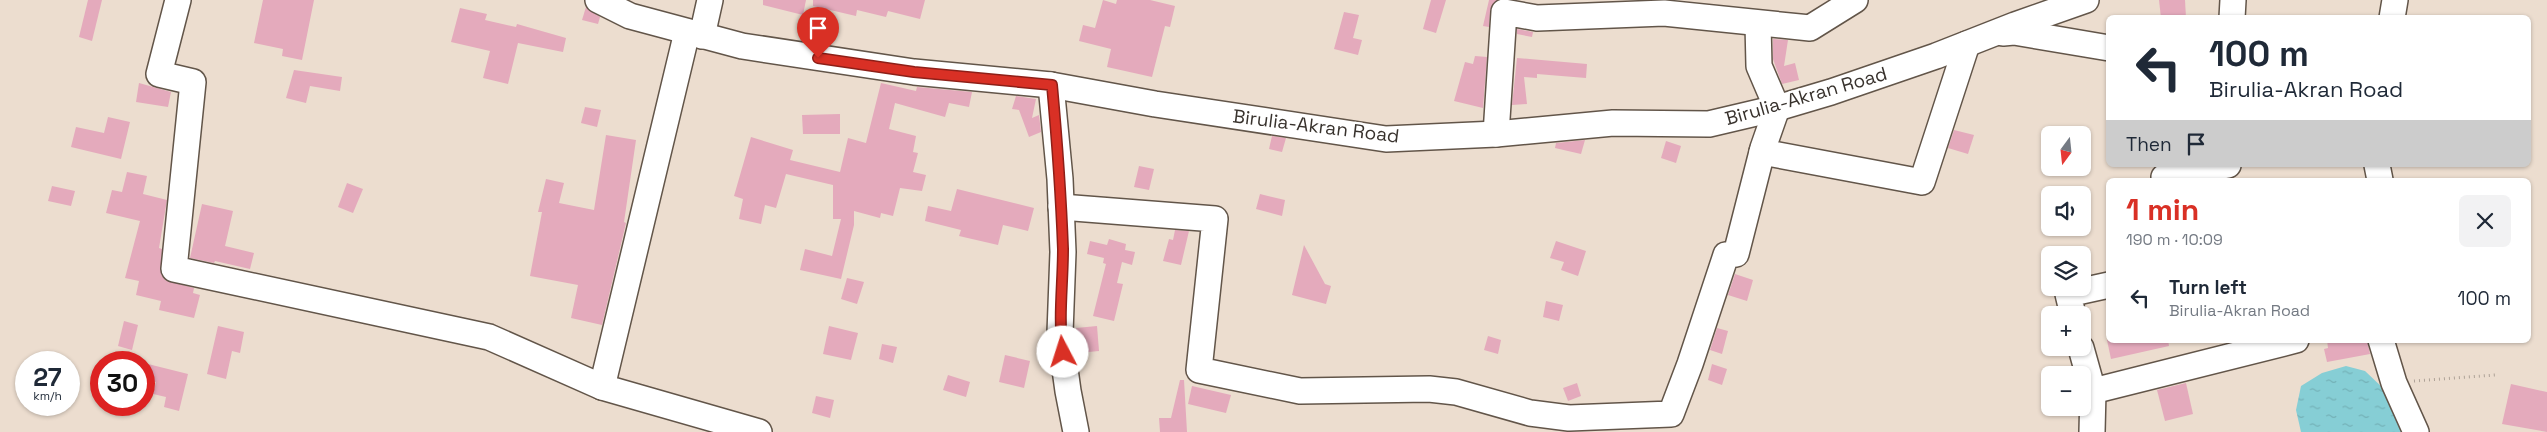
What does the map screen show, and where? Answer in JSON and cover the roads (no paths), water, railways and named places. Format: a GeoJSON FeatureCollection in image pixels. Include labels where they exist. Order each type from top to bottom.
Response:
{"type":"FeatureCollection","features":[{"type":"Feature","properties":{"kind":"street"},"geometry":{"type":"LineString","coordinates":[[178,0],[159,74],[193,82],[174,269],[489,337],[602,387],[759,432]]}},
{"type":"Feature","properties":{"kind":"street","name":"Birulia-Akran Road"},"geometry":{"type":"LineString","coordinates":[[598,0],[630,16],[742,46],[914,72],[1052,85],[1155,104],[1386,139],[1496,134],[1613,123],[1709,124],[1777,108],[1849,86],[2086,0]]}},
{"type":"Feature","properties":{"kind":"street"},"geometry":{"type":"LineString","coordinates":[[602,387],[694,34],[710,0]]}},
{"type":"Feature","properties":{"kind":"street"},"geometry":{"type":"LineString","coordinates":[[1496,134],[1504,12],[1507,6],[1537,18],[1664,13],[1810,28],[1855,0]]}},
{"type":"Feature","properties":{"kind":"street"},"geometry":{"type":"LineString","coordinates":[[2232,15],[2233,0]]}},
{"type":"Feature","properties":{"kind":"street"},"geometry":{"type":"LineString","coordinates":[[2392,15],[2395,0]]}},
{"type":"Feature","properties":{"kind":"street"},"geometry":{"type":"LineString","coordinates":[[1061,207],[1215,220],[1199,370],[1300,391],[1429,389],[1456,392],[1530,414],[1569,418],[1671,414],[1690,364],[1726,255],[1736,254],[1762,152],[1777,108],[1759,66],[1758,24]]}},
{"type":"Feature","properties":{"kind":"street"},"geometry":{"type":"LineString","coordinates":[[1993,34],[2014,32],[2106,47]]}},
{"type":"Feature","properties":{"kind":"street"},"geometry":{"type":"LineString","coordinates":[[1762,152],[1922,182],[1967,44]]}},
{"type":"Feature","properties":{"kind":"street"},"geometry":{"type":"LineString","coordinates":[[1052,85],[1063,252],[1060,333],[1076,432]]}},
{"type":"Feature","properties":{"kind":"street"},"geometry":{"type":"LineString","coordinates":[[2164,178],[2202,168]]}},
{"type":"Feature","properties":{"kind":"street"},"geometry":{"type":"LineString","coordinates":[[2071,306],[2068,294],[2106,286]]}},
{"type":"Feature","properties":{"kind":"street"},"geometry":{"type":"LineString","coordinates":[[2092,391],[2284,343]]}},
{"type":"Feature","properties":{"kind":"street"},"geometry":{"type":"LineString","coordinates":[[2382,343],[2394,383],[2416,432]]}},
{"type":"Feature","properties":{"kind":"street"},"geometry":{"type":"LineString","coordinates":[[2084,356],[2092,391],[2092,432]]}},
{"type":"Feature","properties":{"kind":"water"},"geometry":{"type":"Polygon","coordinates":[[[2346,366],[2365,371],[2383,388],[2403,432],[2301,432],[2296,410],[2301,386],[2322,373],[2346,366]]]}}]}
